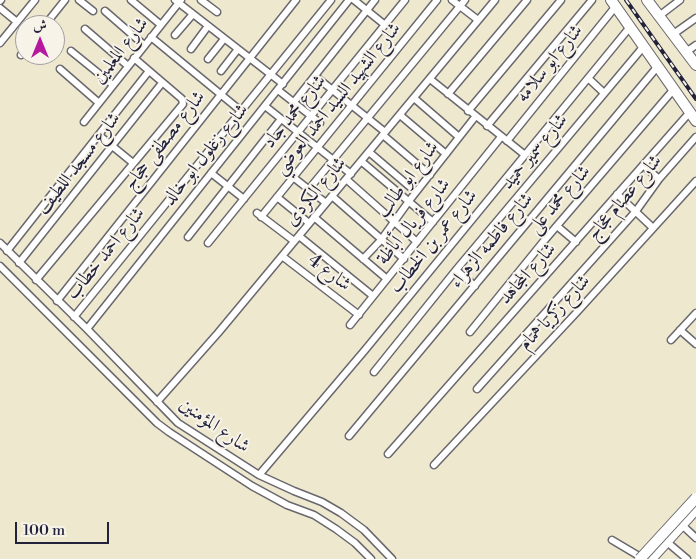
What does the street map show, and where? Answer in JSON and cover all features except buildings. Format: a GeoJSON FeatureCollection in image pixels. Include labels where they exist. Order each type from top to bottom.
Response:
{"type":"FeatureCollection","features":[{"type":"Feature","properties":{"kind":"main road"},"geometry":{"type":"LineString","coordinates":[[647,0],[696,66]]}},
{"type":"Feature","properties":{"kind":"main road"},"geometry":{"type":"LineString","coordinates":[[614,3],[696,121]]}},
{"type":"Feature","properties":{"kind":"main road"},"geometry":{"type":"LineString","coordinates":[[651,559],[666,542],[696,493]]}},
{"type":"Feature","properties":{"kind":"main road"},"geometry":{"type":"LineString","coordinates":[[640,558],[696,499]]}},
{"type":"Feature","properties":{"kind":"main road"},"geometry":{"type":"LineString","coordinates":[[640,558],[678,521],[696,509]]}},
{"type":"Feature","properties":{"kind":"street"},"geometry":{"type":"LineString","coordinates":[[23,15],[35,0]]}},
{"type":"Feature","properties":{"kind":"street"},"geometry":{"type":"LineString","coordinates":[[53,15],[65,0]]}},
{"type":"Feature","properties":{"kind":"street"},"geometry":{"type":"LineString","coordinates":[[79,0],[93,11]]}},
{"type":"Feature","properties":{"kind":"street"},"geometry":{"type":"LineString","coordinates":[[131,0],[161,25]]}},
{"type":"Feature","properties":{"kind":"street"},"geometry":{"type":"LineString","coordinates":[[201,0],[217,12]]}},
{"type":"Feature","properties":{"kind":"street","name":"شارع مصطفى حجاج"},"geometry":{"type":"LineString","coordinates":[[58,301],[296,0]]}},
{"type":"Feature","properties":{"kind":"street","name":"شارع احمد خطاب"},"geometry":{"type":"LineString","coordinates":[[74,317],[331,0]]}},
{"type":"Feature","properties":{"kind":"street","name":"شارع زغلول ابو خالد"},"geometry":{"type":"LineString","coordinates":[[87,329],[349,0]]}},
{"type":"Feature","properties":{"kind":"street"},"geometry":{"type":"LineString","coordinates":[[354,0],[385,24]]}},
{"type":"Feature","properties":{"kind":"street"},"geometry":{"type":"LineString","coordinates":[[294,102],[375,0]]}},
{"type":"Feature","properties":{"kind":"street","name":"شارع محمد جاد"},"geometry":{"type":"LineString","coordinates":[[208,243],[405,0]]}},
{"type":"Feature","properties":{"kind":"street","name":"شارع الشهيد السيد احمد العوضي"},"geometry":{"type":"LineString","coordinates":[[296,239],[259,215],[277,197],[318,148],[437,0]]}},
{"type":"Feature","properties":{"kind":"street"},"geometry":{"type":"LineString","coordinates":[[452,0],[478,20]]}},
{"type":"Feature","properties":{"kind":"street"},"geometry":{"type":"LineString","coordinates":[[309,189],[464,0]]}},
{"type":"Feature","properties":{"kind":"street","name":"شارع الكردى"},"geometry":{"type":"LineString","coordinates":[[157,402],[282,256],[495,0]]}},
{"type":"Feature","properties":{"kind":"street"},"geometry":{"type":"LineString","coordinates":[[448,94],[527,0]]}},
{"type":"Feature","properties":{"kind":"street"},"geometry":{"type":"LineString","coordinates":[[468,111],[561,0]]}},
{"type":"Feature","properties":{"kind":"street"},"geometry":{"type":"LineString","coordinates":[[487,126],[592,0]]}},
{"type":"Feature","properties":{"kind":"street"},"geometry":{"type":"LineString","coordinates":[[659,16],[680,0]]}},
{"type":"Feature","properties":{"kind":"street"},"geometry":{"type":"LineString","coordinates":[[178,1],[192,14],[283,84]]}},
{"type":"Feature","properties":{"kind":"street","name":"شارع المعلمين"},"geometry":{"type":"LineString","coordinates":[[84,122],[178,1]]}},
{"type":"Feature","properties":{"kind":"street","name":"شارع ابو سلامه"},"geometry":{"type":"LineString","coordinates":[[504,139],[614,3]]}},
{"type":"Feature","properties":{"kind":"street"},"geometry":{"type":"LineString","coordinates":[[0,8],[15,20]]}},
{"type":"Feature","properties":{"kind":"street"},"geometry":{"type":"LineString","coordinates":[[105,11],[144,45]]}},
{"type":"Feature","properties":{"kind":"street"},"geometry":{"type":"LineString","coordinates":[[176,35],[192,14]]}},
{"type":"Feature","properties":{"kind":"street"},"geometry":{"type":"LineString","coordinates":[[672,35],[696,18]]}},
{"type":"Feature","properties":{"kind":"street"},"geometry":{"type":"LineString","coordinates":[[0,43],[15,24]]}},
{"type":"Feature","properties":{"kind":"street"},"geometry":{"type":"LineString","coordinates":[[191,49],[208,26]]}},
{"type":"Feature","properties":{"kind":"street","name":"شارع عمر بن الخطاب"},"geometry":{"type":"LineString","coordinates":[[259,475],[365,350],[630,27]]}},
{"type":"Feature","properties":{"kind":"street"},"geometry":{"type":"LineString","coordinates":[[85,29],[128,66]]}},
{"type":"Feature","properties":{"kind":"street"},"geometry":{"type":"LineString","coordinates":[[151,38],[241,111]]}},
{"type":"Feature","properties":{"kind":"street"},"geometry":{"type":"LineString","coordinates":[[208,59],[224,38]]}},
{"type":"Feature","properties":{"kind":"street"},"geometry":{"type":"LineString","coordinates":[[686,52],[696,45]]}},
{"type":"Feature","properties":{"kind":"street","name":"شارع سمير حميد"},"geometry":{"type":"LineString","coordinates":[[374,372],[456,270],[644,46]]}},
{"type":"Feature","properties":{"kind":"street"},"geometry":{"type":"LineString","coordinates":[[221,71],[238,49]]}},
{"type":"Feature","properties":{"kind":"street"},"geometry":{"type":"LineString","coordinates":[[71,51],[113,85]]}},
{"type":"Feature","properties":{"kind":"street"},"geometry":{"type":"LineString","coordinates":[[36,280],[183,102],[134,58]]}},
{"type":"Feature","properties":{"kind":"street","name":"شارع فاطمه الزهراء"},"geometry":{"type":"LineString","coordinates":[[349,436],[658,66]]}},
{"type":"Feature","properties":{"kind":"street"},"geometry":{"type":"LineString","coordinates":[[60,69],[99,103]]}},
{"type":"Feature","properties":{"kind":"street"},"geometry":{"type":"LineString","coordinates":[[7,251],[100,136],[149,71]]}},
{"type":"Feature","properties":{"kind":"street"},"geometry":{"type":"LineString","coordinates":[[315,76],[368,118],[430,175]]}},
{"type":"Feature","properties":{"kind":"street"},"geometry":{"type":"LineString","coordinates":[[430,78],[475,117],[524,155]]}},
{"type":"Feature","properties":{"kind":"street"},"geometry":{"type":"LineString","coordinates":[[588,78],[604,93]]}},
{"type":"Feature","properties":{"kind":"street","name":"شارع مسجد اللطيف"},"geometry":{"type":"LineString","coordinates":[[19,263],[162,83]]}},
{"type":"Feature","properties":{"kind":"street","name":"شارع محمد على"},"geometry":{"type":"LineString","coordinates":[[470,332],[674,89]]}},
{"type":"Feature","properties":{"kind":"street"},"geometry":{"type":"LineString","coordinates":[[278,90],[320,123]]}},
{"type":"Feature","properties":{"kind":"street"},"geometry":{"type":"LineString","coordinates":[[414,98],[460,137]]}},
{"type":"Feature","properties":{"kind":"street"},"geometry":{"type":"LineString","coordinates":[[265,106],[333,160],[394,223],[417,242]]}},
{"type":"Feature","properties":{"kind":"street","name":"شارع المجاهد"},"geometry":{"type":"LineString","coordinates":[[388,454],[690,112]]}},
{"type":"Feature","properties":{"kind":"street"},"geometry":{"type":"LineString","coordinates":[[400,115],[446,154]]}},
{"type":"Feature","properties":{"kind":"street","name":"شارع ابو طالب"},"geometry":{"type":"LineString","coordinates":[[363,259],[381,240],[475,117]]}},
{"type":"Feature","properties":{"kind":"street"},"geometry":{"type":"LineString","coordinates":[[188,237],[281,119]]}},
{"type":"Feature","properties":{"kind":"street"},"geometry":{"type":"LineString","coordinates":[[100,136],[133,163]]}},
{"type":"Feature","properties":{"kind":"street","name":"شارع عصام عجاج"},"geometry":{"type":"LineString","coordinates":[[478,389],[636,211],[659,179],[696,137]]}},
{"type":"Feature","properties":{"kind":"street","name":"شارع فريال أباظة"},"geometry":{"type":"LineString","coordinates":[[350,325],[433,222],[504,139]]}},
{"type":"Feature","properties":{"kind":"street"},"geometry":{"type":"LineString","coordinates":[[369,152],[416,192]]}},
{"type":"Feature","properties":{"kind":"street"},"geometry":{"type":"LineString","coordinates":[[361,161],[433,222]]}},
{"type":"Feature","properties":{"kind":"street"},"geometry":{"type":"LineString","coordinates":[[643,165],[659,179]]}},
{"type":"Feature","properties":{"kind":"street"},"geometry":{"type":"LineString","coordinates":[[211,173],[244,199]]}},
{"type":"Feature","properties":{"kind":"street"},"geometry":{"type":"LineString","coordinates":[[293,177],[326,203]]}},
{"type":"Feature","properties":{"kind":"street","name":"شارع زكريا همام"},"geometry":{"type":"LineString","coordinates":[[434,465],[696,180]]}},
{"type":"Feature","properties":{"kind":"street"},"geometry":{"type":"LineString","coordinates":[[617,194],[653,228]]}},
{"type":"Feature","properties":{"kind":"street"},"geometry":{"type":"LineString","coordinates":[[332,196],[404,259]]}},
{"type":"Feature","properties":{"kind":"street"},"geometry":{"type":"LineString","coordinates":[[277,197],[309,223]]}},
{"type":"Feature","properties":{"kind":"street"},"geometry":{"type":"LineString","coordinates":[[314,217],[387,280]]}},
{"type":"Feature","properties":{"kind":"street"},"geometry":{"type":"LineString","coordinates":[[558,226],[576,242]]}},
{"type":"Feature","properties":{"kind":"street"},"geometry":{"type":"LineString","coordinates":[[296,239],[373,296]]}},
{"type":"Feature","properties":{"kind":"street","name":"شارع المؤمنين"},"geometry":{"type":"LineString","coordinates":[[0,243],[178,422],[259,475],[322,502],[341,513],[364,530],[392,559]]}},
{"type":"Feature","properties":{"kind":"street","name":"شارع 4"},"geometry":{"type":"LineString","coordinates":[[282,256],[359,315]]}},
{"type":"Feature","properties":{"kind":"street","name":"شارع المؤمنين"},"geometry":{"type":"LineString","coordinates":[[0,266],[157,423],[252,486],[287,505],[314,516],[336,529],[355,543],[371,559]]}},
{"type":"Feature","properties":{"kind":"street"},"geometry":{"type":"LineString","coordinates":[[456,270],[474,286]]}},
{"type":"Feature","properties":{"kind":"street"},"geometry":{"type":"LineString","coordinates":[[671,340],[696,313]]}},
{"type":"Feature","properties":{"kind":"street"},"geometry":{"type":"LineString","coordinates":[[680,330],[696,344]]}},
{"type":"Feature","properties":{"kind":"street"},"geometry":{"type":"LineString","coordinates":[[678,521],[696,538]]}},
{"type":"Feature","properties":{"kind":"street"},"geometry":{"type":"LineString","coordinates":[[612,540],[640,558]]}},
{"type":"Feature","properties":{"kind":"street"},"geometry":{"type":"LineString","coordinates":[[666,542],[686,559]]}},
{"type":"Feature","properties":{"kind":"railway"},"geometry":{"type":"LineString","coordinates":[[626,0],[696,99]]}}]}
